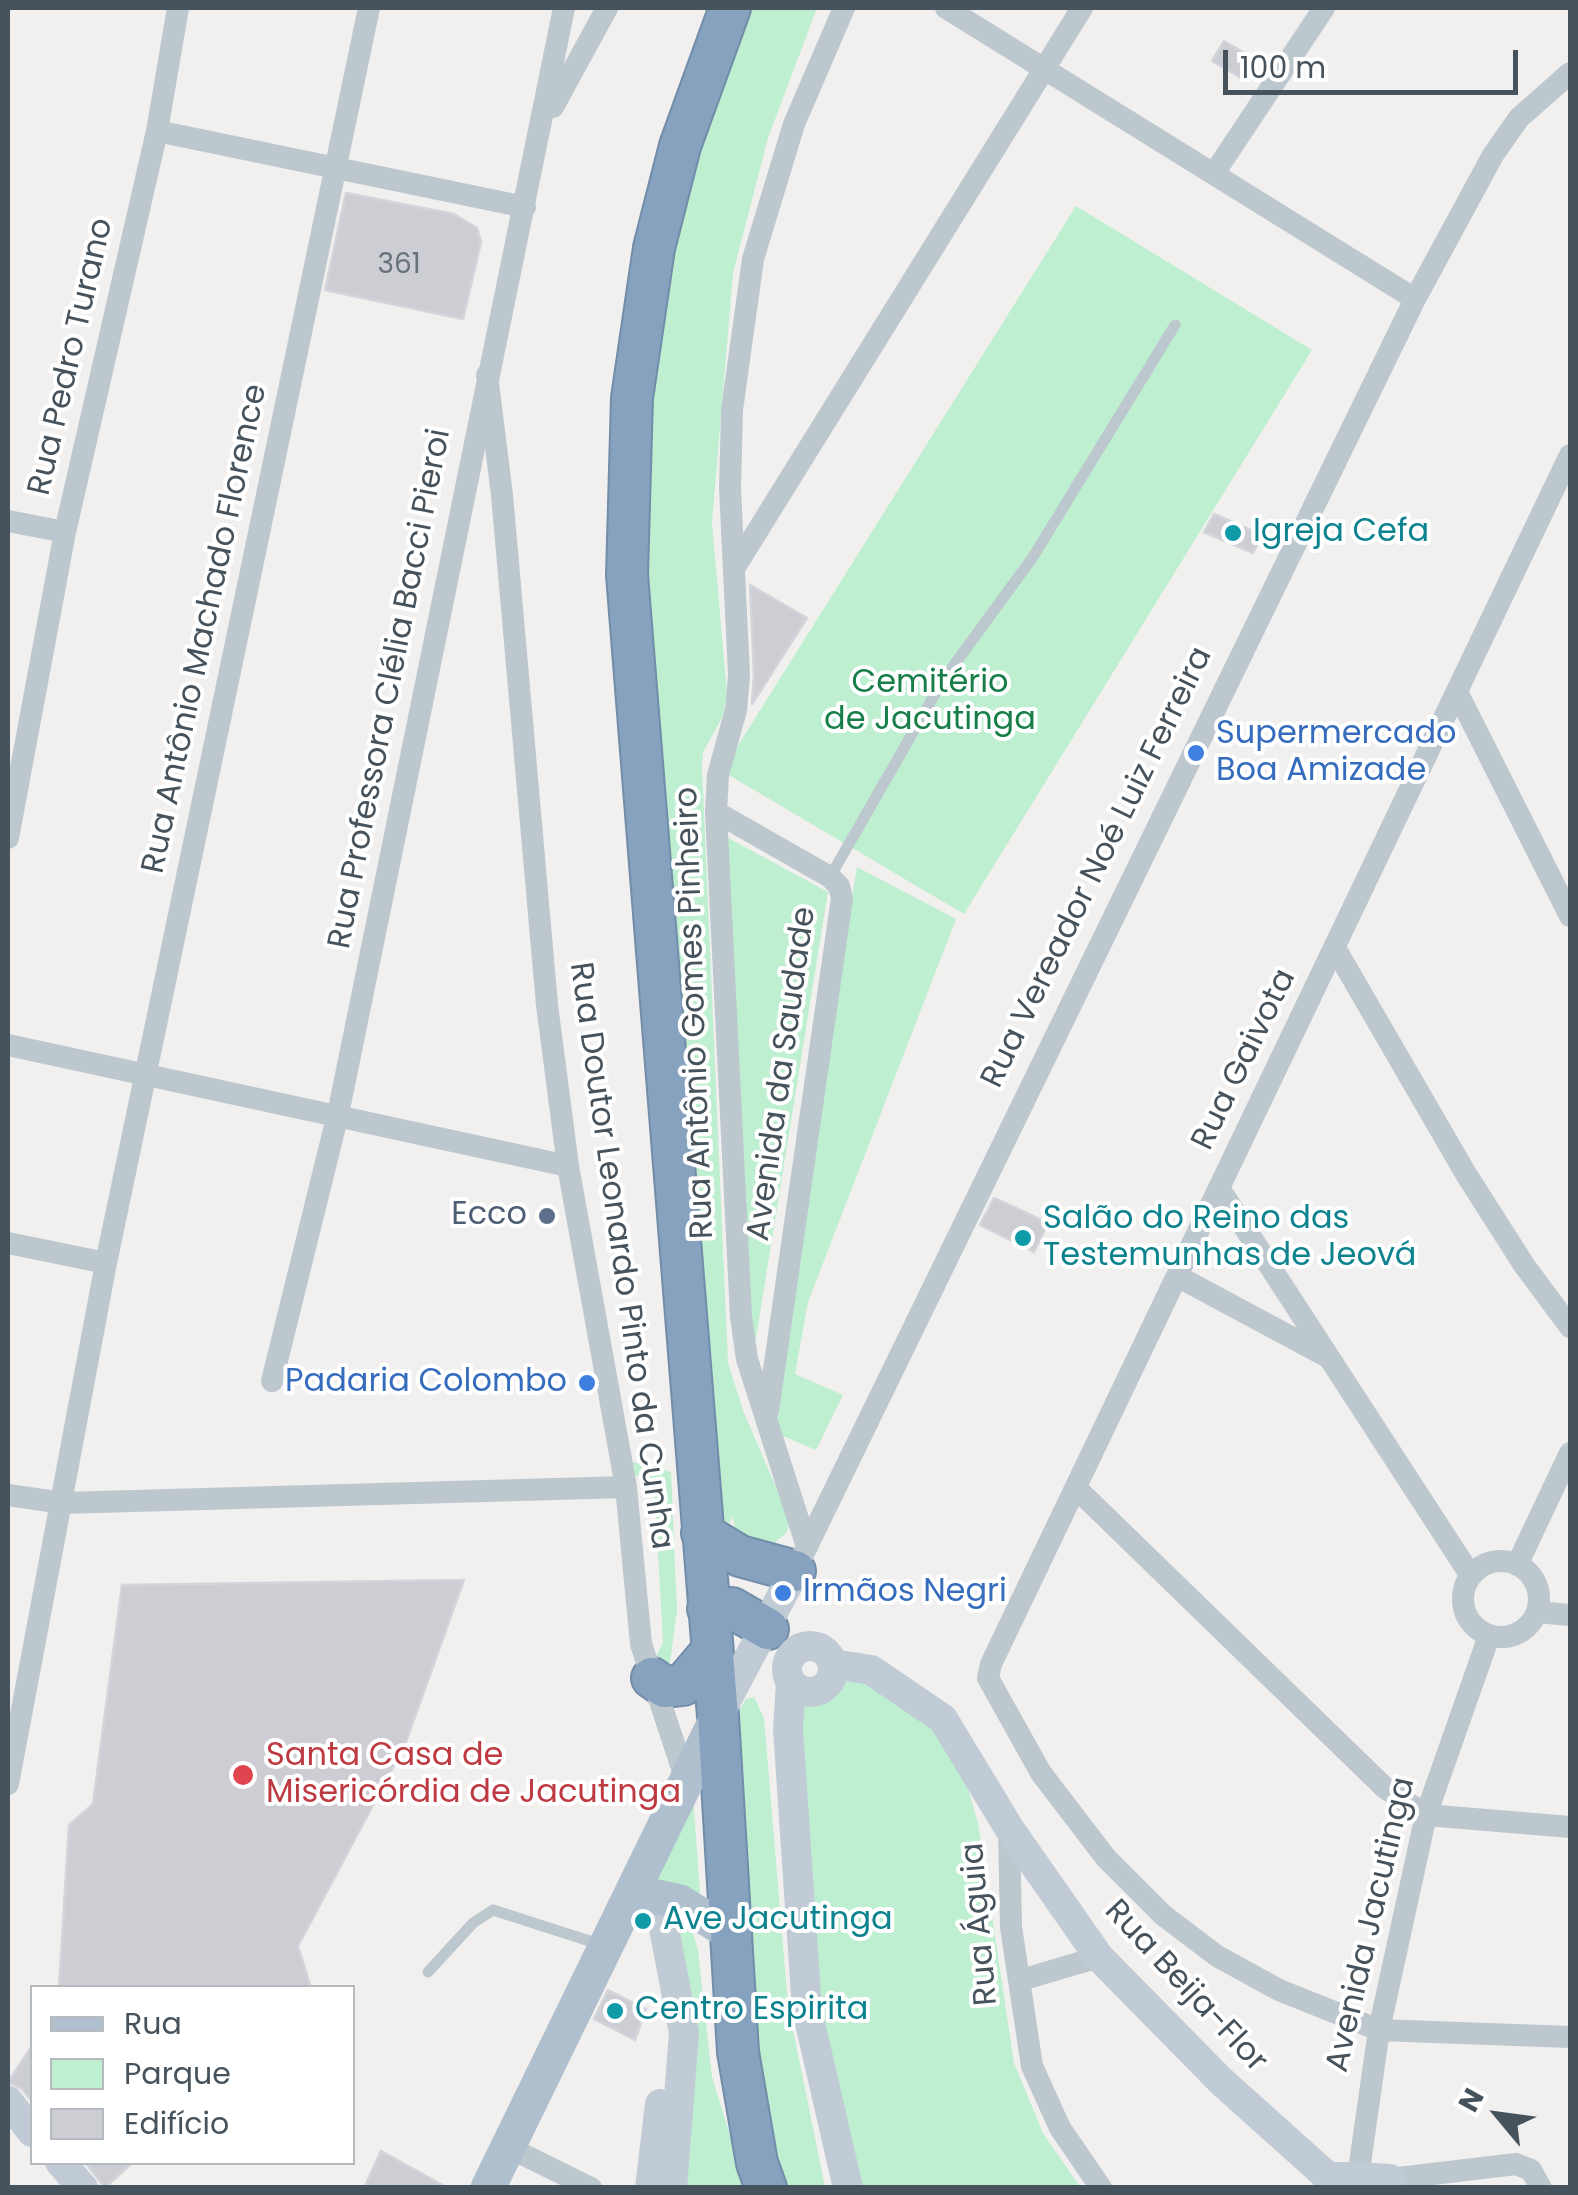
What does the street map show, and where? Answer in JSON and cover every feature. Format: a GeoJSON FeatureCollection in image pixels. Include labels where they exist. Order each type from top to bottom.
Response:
{"type":"FeatureCollection","features":[{"type":"Feature","properties":{"kind":"highway"},"geometry":{"type":"LineString","coordinates":[[730,8],[680,146],[654,248],[632,398],[626,522],[627,575],[718,1716],[738,2052],[757,2163],[766,2188]]}},
{"type":"Feature","properties":{"kind":"highway"},"geometry":{"type":"LineString","coordinates":[[702,1533],[740,1556],[801,1559]]}},
{"type":"Feature","properties":{"kind":"highway"},"geometry":{"type":"LineString","coordinates":[[708,1609],[732,1608],[786,1657]]}},
{"type":"Feature","properties":{"kind":"highway"},"geometry":{"type":"LineString","coordinates":[[652,1678],[665,1687],[683,1685],[711,1652]]}},
{"type":"Feature","properties":{"kind":"main road"},"geometry":{"type":"LineString","coordinates":[[488,2188],[606,1946],[643,1899],[686,1780],[718,1716]]}},
{"type":"Feature","properties":{"kind":"main road"},"geometry":{"type":"LineString","coordinates":[[643,1899],[704,1913],[730,1933]]}},
{"type":"Feature","properties":{"kind":"street","name":"Rua Pedro Turano"},"geometry":{"type":"LineString","coordinates":[[8,838],[65,532],[157,131],[178,8]]}},
{"type":"Feature","properties":{"kind":"street","name":"Rua Antônio Machado Florence"},"geometry":{"type":"LineString","coordinates":[[8,1784],[106,1263],[369,8]]}},
{"type":"Feature","properties":{"kind":"street","name":"Rua Professora Clélia Bacci Pieroi"},"geometry":{"type":"LineString","coordinates":[[272,1381],[338,1114],[486,376],[544,123],[564,8]]}},
{"type":"Feature","properties":{"kind":"street"},"geometry":{"type":"LineString","coordinates":[[544,123],[607,8]]}},
{"type":"Feature","properties":{"kind":"street","name":"Rua Antônio Gomes Pinheiro"},"geometry":{"type":"LineString","coordinates":[[801,1559],[768,1414],[747,1359],[741,1317],[716,812],[718,775],[736,710],[739,675],[730,488],[732,410],[753,259],[794,124],[844,8]]}},
{"type":"Feature","properties":{"kind":"street"},"geometry":{"type":"LineString","coordinates":[[946,8],[1415,300]]}},
{"type":"Feature","properties":{"kind":"street"},"geometry":{"type":"LineString","coordinates":[[735,567],[1082,8]]}},
{"type":"Feature","properties":{"kind":"street"},"geometry":{"type":"LineString","coordinates":[[1215,172],[1324,8]]}},
{"type":"Feature","properties":{"kind":"street","name":"Rua Vereador Noé Luiz Ferreira"},"geometry":{"type":"LineString","coordinates":[[718,1716],[741,1678],[786,1657],[801,1559],[1415,300],[1510,130],[1552,85],[1570,73]]}},
{"type":"Feature","properties":{"kind":"street"},"geometry":{"type":"LineString","coordinates":[[157,131],[525,208]]}},
{"type":"Feature","properties":{"kind":"street","name":"Rua Doutor Leonardo Pinto da Cunha"},"geometry":{"type":"LineString","coordinates":[[486,376],[502,495],[547,1006],[568,1166],[626,1487],[641,1644],[686,1780]]}},
{"type":"Feature","properties":{"kind":"street","name":"Rua Gaivota"},"geometry":{"type":"LineString","coordinates":[[1379,2030],[1279,1990],[1218,1956],[1163,1915],[1106,1858],[1041,1773],[988,1678],[991,1664],[1570,455]]}},
{"type":"Feature","properties":{"kind":"street"},"geometry":{"type":"LineString","coordinates":[[8,520],[65,532]]}},
{"type":"Feature","properties":{"kind":"street"},"geometry":{"type":"LineString","coordinates":[[1458,692],[1570,916]]}},
{"type":"Feature","properties":{"kind":"street","name":"Avenida da Saudade"},"geometry":{"type":"LineString","coordinates":[[716,812],[830,877],[839,886],[842,898],[768,1414]]}},
{"type":"Feature","properties":{"kind":"street"},"geometry":{"type":"LineString","coordinates":[[1335,948],[1466,1174],[1570,1326]]}},
{"type":"Feature","properties":{"kind":"street"},"geometry":{"type":"LineString","coordinates":[[8,1045],[568,1166]]}},
{"type":"Feature","properties":{"kind":"street"},"geometry":{"type":"LineString","coordinates":[[1219,1188],[1471,1576]]}},
{"type":"Feature","properties":{"kind":"street"},"geometry":{"type":"LineString","coordinates":[[8,1242],[106,1263]]}},
{"type":"Feature","properties":{"kind":"street"},"geometry":{"type":"LineString","coordinates":[[1178,1276],[1329,1358]]}},
{"type":"Feature","properties":{"kind":"street"},"geometry":{"type":"LineString","coordinates":[[1517,1564],[1570,1453]]}},
{"type":"Feature","properties":{"kind":"street"},"geometry":{"type":"LineString","coordinates":[[8,1495],[63,1503],[626,1487]]}},
{"type":"Feature","properties":{"kind":"street"},"geometry":{"type":"LineString","coordinates":[[1077,1489],[1385,1788],[1426,1815],[1570,1828]]}},
{"type":"Feature","properties":{"kind":"street"},"geometry":{"type":"LineString","coordinates":[[1492,1562],[1517,1564],[1534,1579],[1537,1612],[1522,1631],[1500,1638],[1489,1636],[1478,1630],[1464,1610],[1463,1599],[1471,1576],[1492,1562]]}},
{"type":"Feature","properties":{"kind":"street"},"geometry":{"type":"LineString","coordinates":[[1537,1612],[1570,1614]]}},
{"type":"Feature","properties":{"kind":"street","name":"Avenida Jacutinga"},"geometry":{"type":"LineString","coordinates":[[1338,2181],[1379,2030],[1426,1815],[1489,1636]]}},
{"type":"Feature","properties":{"kind":"street"},"geometry":{"type":"LineString","coordinates":[[741,1678],[786,1657],[807,2010],[848,2188]]}},
{"type":"Feature","properties":{"kind":"street","name":"Rua Águia"},"geometry":{"type":"LineString","coordinates":[[786,1657],[809,1693],[828,1684],[833,1664],[871,1670],[944,1720],[1009,1828],[1008,1886],[1032,2066],[1060,2128],[1101,2188]]}},
{"type":"Feature","properties":{"kind":"street","name":"Rua Beija-Flor"},"geometry":{"type":"LineString","coordinates":[[1009,1828],[1099,1957],[1222,2081],[1338,2181]]}},
{"type":"Feature","properties":{"kind":"street"},"geometry":{"type":"LineString","coordinates":[[643,1899],[675,1992],[684,2057],[672,2188]]}},
{"type":"Feature","properties":{"kind":"street"},"geometry":{"type":"LineString","coordinates":[[1020,1980],[1099,1957]]}},
{"type":"Feature","properties":{"kind":"street"},"geometry":{"type":"LineString","coordinates":[[650,2188],[675,1992]]}},
{"type":"Feature","properties":{"kind":"street"},"geometry":{"type":"LineString","coordinates":[[1379,2030],[1570,2036]]}},
{"type":"Feature","properties":{"kind":"street"},"geometry":{"type":"LineString","coordinates":[[8,2101],[30,2129]]}},
{"type":"Feature","properties":{"kind":"street"},"geometry":{"type":"LineString","coordinates":[[508,2147],[590,2188]]}},
{"type":"Feature","properties":{"kind":"street"},"geometry":{"type":"LineString","coordinates":[[1338,2181],[1389,2183],[1516,2164],[1536,2179]]}},
{"type":"Feature","properties":{"kind":"street"},"geometry":{"type":"LineString","coordinates":[[63,2165],[83,2188]]}},
{"type":"Feature","properties":{"kind":"lane"},"geometry":{"type":"LineString","coordinates":[[830,877],[943,680],[1024,570],[1175,325]]}},
{"type":"Feature","properties":{"kind":"lane"},"geometry":{"type":"LineString","coordinates":[[428,1972],[472,1923],[493,1910],[606,1946]]}},
{"type":"Feature","properties":{"kind":"green space"},"geometry":{"type":"Polygon","coordinates":[[[748,8],[817,8],[768,138],[733,273],[712,523],[727,693],[723,716],[703,752],[702,767],[728,1363],[744,1413],[790,1519],[787,1532],[769,1548],[736,1536],[733,1516],[727,1527],[715,1512],[645,550],[649,392],[683,186],[748,8]]]}},
{"type":"Feature","properties":{"kind":"green space","name":"Cemitério de Jacutinga"},"geometry":{"type":"Polygon","coordinates":[[[1076,206],[1312,350],[964,914],[722,771],[1076,206]]]}},
{"type":"Feature","properties":{"kind":"green space"},"geometry":{"type":"Polygon","coordinates":[[[719,833],[828,892],[751,1369],[719,833]]]}},
{"type":"Feature","properties":{"kind":"green space"},"geometry":{"type":"Polygon","coordinates":[[[857,867],[956,919],[808,1302],[795,1374],[843,1395],[816,1450],[766,1429],[857,867]]]}},
{"type":"Feature","properties":{"kind":"green space"},"geometry":{"type":"Polygon","coordinates":[[[621,1459],[671,1472],[677,1611],[669,1669],[649,1670],[663,1643],[654,1482],[622,1470],[621,1459]]]}},
{"type":"Feature","properties":{"kind":"green space"},"geometry":{"type":"Polygon","coordinates":[[[846,1674],[909,1699],[961,1765],[978,1823],[1014,2063],[1043,2133],[1080,2187],[859,2187],[818,2023],[794,1706],[818,1684],[846,1674]]]}},
{"type":"Feature","properties":{"kind":"green space"},"geometry":{"type":"Polygon","coordinates":[[[754,1697],[764,1718],[788,2005],[825,2187],[779,2187],[749,2067],[737,1714],[746,1699],[754,1697]]]}},
{"type":"Feature","properties":{"kind":"green space"},"geometry":{"type":"Polygon","coordinates":[[[693,1796],[701,1906],[659,1883],[654,1873],[693,1796]]]}},
{"type":"Feature","properties":{"kind":"green space"},"geometry":{"type":"Polygon","coordinates":[[[674,1918],[693,1933],[698,1950],[712,2077],[746,2187],[668,2187],[674,1918]]]}},
{"type":"Feature","properties":{"kind":"building"},"geometry":{"type":"Polygon","coordinates":[[[1224,41],[1257,60],[1245,80],[1212,61],[1224,41]]]}},
{"type":"Feature","properties":{"kind":"building"},"geometry":{"type":"Polygon","coordinates":[[[346,193],[454,214],[477,228],[481,242],[463,319],[325,290],[346,193]]]}},
{"type":"Feature","properties":{"kind":"building","name":"Igreja Cefa"},"geometry":{"type":"Polygon","coordinates":[[[1214,514],[1262,535],[1253,553],[1204,532],[1214,514]]]}},
{"type":"Feature","properties":{"kind":"building"},"geometry":{"type":"Polygon","coordinates":[[[750,585],[807,618],[752,704],[754,674],[750,585]]]}},
{"type":"Feature","properties":{"kind":"building","name":"Salão do Reino das Testemunhas de Jeová"},"geometry":{"type":"Polygon","coordinates":[[[994,1198],[1048,1223],[1034,1252],[980,1225],[994,1198]]]}},
{"type":"Feature","properties":{"kind":"building","name":"Santa Casa de Misericórdia de Jacutinga"},"geometry":{"type":"Polygon","coordinates":[[[464,1580],[404,1747],[298,1946],[310,1985],[59,1985],[69,1825],[93,1804],[122,1585],[464,1580]]]}},
{"type":"Feature","properties":{"kind":"building","name":"Centro Espirita"},"geometry":{"type":"Polygon","coordinates":[[[608,1990],[646,2009],[635,2040],[594,2019],[608,1990]]]}},
{"type":"Feature","properties":{"kind":"building"},"geometry":{"type":"Polygon","coordinates":[[[30,2049],[30,2099],[22,2089],[8,2082],[30,2049]]]}},
{"type":"Feature","properties":{"kind":"building"},"geometry":{"type":"Polygon","coordinates":[[[381,2151],[448,2188],[364,2188],[381,2151]]]}},
{"type":"Feature","properties":{"kind":"building"},"geometry":{"type":"Polygon","coordinates":[[[87,2165],[130,2165],[105,2188],[87,2165]]]}},
{"type":"Feature","properties":{"kind":"place","name":"Igreja Cefa"},"geometry":{"type":"Point","coordinates":[1233,533]}},
{"type":"Feature","properties":{"kind":"place","name":"Supermercado Boa Amizade"},"geometry":{"type":"Point","coordinates":[1196,753]}},
{"type":"Feature","properties":{"kind":"place","name":"Ecco"},"geometry":{"type":"Point","coordinates":[547,1216]}},
{"type":"Feature","properties":{"kind":"place","name":"Salão do Reino das Testemunhas de Jeová"},"geometry":{"type":"Point","coordinates":[1023,1238]}},
{"type":"Feature","properties":{"kind":"place","name":"Padaria Colombo"},"geometry":{"type":"Point","coordinates":[587,1383]}},
{"type":"Feature","properties":{"kind":"place","name":"Irmãos Negri"},"geometry":{"type":"Point","coordinates":[783,1593]}},
{"type":"Feature","properties":{"kind":"place","name":"Santa Casa de Misericórdia de Jacutinga"},"geometry":{"type":"Point","coordinates":[243,1775]}},
{"type":"Feature","properties":{"kind":"place","name":"Ave Jacutinga"},"geometry":{"type":"Point","coordinates":[643,1921]}},
{"type":"Feature","properties":{"kind":"place","name":"Centro Espirita"},"geometry":{"type":"Point","coordinates":[615,2011]}}]}
